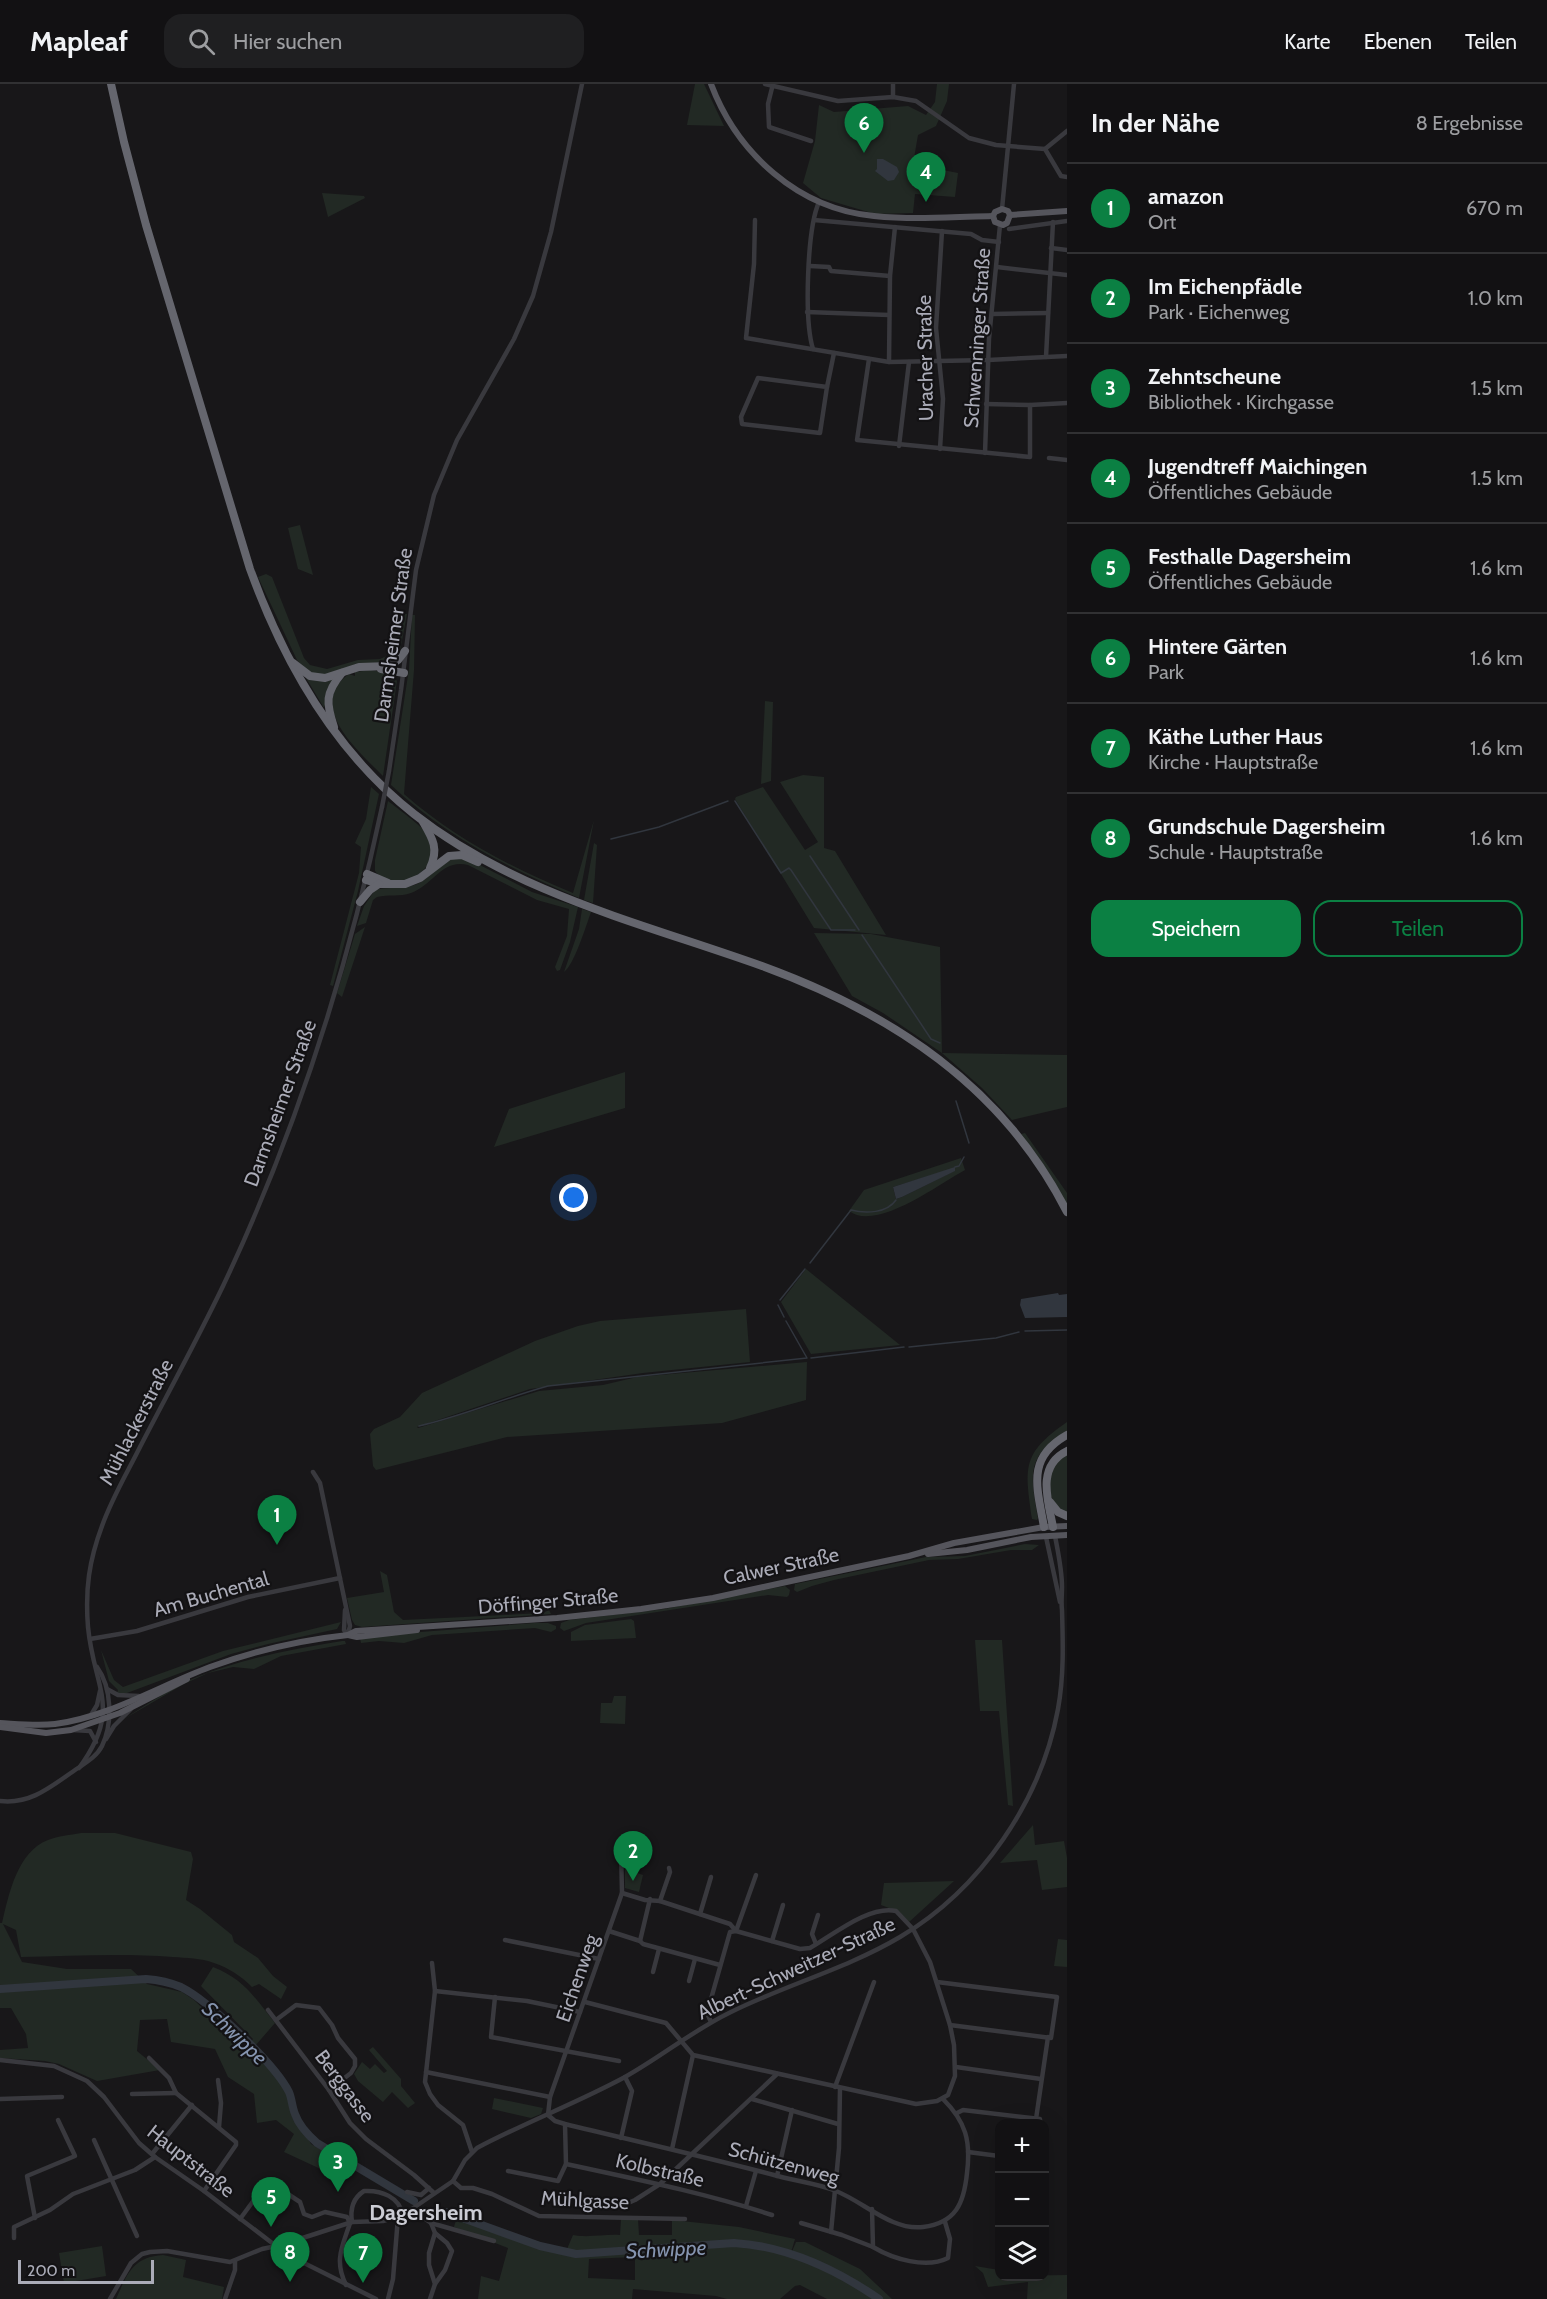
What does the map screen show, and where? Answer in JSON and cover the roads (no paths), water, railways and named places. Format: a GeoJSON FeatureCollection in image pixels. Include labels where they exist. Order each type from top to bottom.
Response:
{"type":"FeatureCollection","features":[{"type":"Feature","properties":{"kind":"highway"},"geometry":{"type":"LineString","coordinates":[[111,84],[137,193],[234,523],[260,597],[287,657],[298,678],[335,733],[376,779],[422,819],[492,864],[543,889],[602,912],[800,981],[849,1002],[896,1028],[952,1069],[996,1111],[1038,1164],[1067,1212]]}},
{"type":"Feature","properties":{"kind":"highway"},"geometry":{"type":"LineString","coordinates":[[389,666],[405,651]]}},
{"type":"Feature","properties":{"kind":"highway"},"geometry":{"type":"LineString","coordinates":[[287,657],[310,676],[325,678],[359,667],[389,666],[404,671]]}},
{"type":"Feature","properties":{"kind":"highway"},"geometry":{"type":"LineString","coordinates":[[377,667],[404,671]]}},
{"type":"Feature","properties":{"kind":"highway"},"geometry":{"type":"LineString","coordinates":[[335,733],[328,699],[333,685],[342,673]]}},
{"type":"Feature","properties":{"kind":"highway"},"geometry":{"type":"LineString","coordinates":[[422,819],[435,843],[435,856],[429,870]]}},
{"type":"Feature","properties":{"kind":"highway"},"geometry":{"type":"LineString","coordinates":[[366,877],[379,884],[411,882],[443,859],[455,855],[492,864]]}},
{"type":"Feature","properties":{"kind":"highway"},"geometry":{"type":"LineString","coordinates":[[366,877],[389,884]]}},
{"type":"Feature","properties":{"kind":"highway"},"geometry":{"type":"LineString","coordinates":[[360,902],[370,890],[379,884]]}},
{"type":"Feature","properties":{"kind":"highway"},"geometry":{"type":"LineString","coordinates":[[1044,1527],[1037,1489],[1038,1466],[1047,1449],[1067,1435]]}},
{"type":"Feature","properties":{"kind":"highway"},"geometry":{"type":"LineString","coordinates":[[1053,1527],[1048,1500],[1047,1472],[1056,1459],[1067,1451]]}},
{"type":"Feature","properties":{"kind":"highway"},"geometry":{"type":"LineString","coordinates":[[1048,1500],[1058,1512],[1067,1516]]}},
{"type":"Feature","properties":{"kind":"main road"},"geometry":{"type":"LineString","coordinates":[[711,84],[731,126],[754,156],[782,180],[819,202],[873,216],[993,216]]}},
{"type":"Feature","properties":{"kind":"main road"},"geometry":{"type":"LineString","coordinates":[[993,216],[997,210],[1002,208],[1010,215]]}},
{"type":"Feature","properties":{"kind":"main road"},"geometry":{"type":"LineString","coordinates":[[1010,215],[1067,211]]}},
{"type":"Feature","properties":{"kind":"main road"},"geometry":{"type":"LineString","coordinates":[[993,216],[995,222],[1000,225],[1007,223],[1010,215]]}},
{"type":"Feature","properties":{"kind":"main road","name":"Calwer Straße"},"geometry":{"type":"LineString","coordinates":[[658,1606],[713,1598],[909,1556],[954,1543],[1044,1527],[1067,1526]]}},
{"type":"Feature","properties":{"kind":"main road"},"geometry":{"type":"LineString","coordinates":[[1044,1527],[1046,1537]]}},
{"type":"Feature","properties":{"kind":"main road"},"geometry":{"type":"LineString","coordinates":[[1053,1527],[1055,1536]]}},
{"type":"Feature","properties":{"kind":"main road","name":"Calwer Straße"},"geometry":{"type":"LineString","coordinates":[[909,1556],[956,1552],[1031,1537],[1067,1535]]}},
{"type":"Feature","properties":{"kind":"main road","name":"Döffinger Straße"},"geometry":{"type":"LineString","coordinates":[[0,1725],[48,1724],[91,1715],[191,1674],[261,1651],[348,1635],[356,1631],[557,1618],[658,1606]]}},
{"type":"Feature","properties":{"kind":"main road","name":"Döffinger Straße"},"geometry":{"type":"LineString","coordinates":[[0,1725],[46,1733],[71,1730],[134,1707],[185,1681],[191,1674]]}},
{"type":"Feature","properties":{"kind":"street","name":"Darmsheimer Straße"},"geometry":{"type":"LineString","coordinates":[[260,1201],[320,1039],[360,902],[389,771],[418,560],[434,495],[457,440],[514,339],[533,296],[551,232],[582,84]]}},
{"type":"Feature","properties":{"kind":"street"},"geometry":{"type":"LineString","coordinates":[[765,84],[838,101],[893,98],[916,101],[969,138],[1007,146],[1045,149],[1067,131]]}},
{"type":"Feature","properties":{"kind":"street"},"geometry":{"type":"LineString","coordinates":[[772,84],[768,104],[769,127],[811,141]]}},
{"type":"Feature","properties":{"kind":"street"},"geometry":{"type":"LineString","coordinates":[[893,84],[893,98]]}},
{"type":"Feature","properties":{"kind":"street"},"geometry":{"type":"LineString","coordinates":[[1002,208],[1014,84]]}},
{"type":"Feature","properties":{"kind":"street"},"geometry":{"type":"LineString","coordinates":[[1045,149],[1061,176],[1067,177]]}},
{"type":"Feature","properties":{"kind":"street"},"geometry":{"type":"LineString","coordinates":[[813,349],[807,312],[814,220],[819,202]]}},
{"type":"Feature","properties":{"kind":"street"},"geometry":{"type":"LineString","coordinates":[[755,220],[754,264],[746,338],[889,362],[1067,356]]}},
{"type":"Feature","properties":{"kind":"street"},"geometry":{"type":"LineString","coordinates":[[814,220],[971,234],[982,240],[999,242]]}},
{"type":"Feature","properties":{"kind":"street"},"geometry":{"type":"LineString","coordinates":[[1009,229],[1067,220]]}},
{"type":"Feature","properties":{"kind":"street"},"geometry":{"type":"LineString","coordinates":[[1046,357],[1053,222]]}},
{"type":"Feature","properties":{"kind":"street","name":"Schwenninger Straße"},"geometry":{"type":"LineString","coordinates":[[985,453],[988,360],[1000,225]]}},
{"type":"Feature","properties":{"kind":"street"},"geometry":{"type":"LineString","coordinates":[[889,362],[890,276],[896,227]]}},
{"type":"Feature","properties":{"kind":"street","name":"Uracher Straße"},"geometry":{"type":"LineString","coordinates":[[940,449],[943,399],[936,328],[942,231]]}},
{"type":"Feature","properties":{"kind":"street"},"geometry":{"type":"LineString","coordinates":[[1051,248],[1067,250]]}},
{"type":"Feature","properties":{"kind":"street"},"geometry":{"type":"LineString","coordinates":[[810,266],[829,267],[831,271],[890,276]]}},
{"type":"Feature","properties":{"kind":"street"},"geometry":{"type":"LineString","coordinates":[[997,267],[1067,275]]}},
{"type":"Feature","properties":{"kind":"street"},"geometry":{"type":"LineString","coordinates":[[807,312],[889,315]]}},
{"type":"Feature","properties":{"kind":"street"},"geometry":{"type":"LineString","coordinates":[[992,314],[1048,313]]}},
{"type":"Feature","properties":{"kind":"street"},"geometry":{"type":"LineString","coordinates":[[827,387],[758,378],[741,417],[741,422],[820,433],[834,353]]}},
{"type":"Feature","properties":{"kind":"street"},"geometry":{"type":"LineString","coordinates":[[869,359],[857,440],[899,446],[1030,457],[1030,405]]}},
{"type":"Feature","properties":{"kind":"street"},"geometry":{"type":"LineString","coordinates":[[899,446],[909,362]]}},
{"type":"Feature","properties":{"kind":"street"},"geometry":{"type":"LineString","coordinates":[[986,404],[1067,403]]}},
{"type":"Feature","properties":{"kind":"street"},"geometry":{"type":"LineString","coordinates":[[1049,458],[1067,460]]}},
{"type":"Feature","properties":{"kind":"street","name":"Mühlackerstraße"},"geometry":{"type":"LineString","coordinates":[[105,1718],[107,1709],[103,1688],[96,1671],[87,1604],[88,1572],[92,1555],[108,1509],[223,1286],[260,1201]]}},
{"type":"Feature","properties":{"kind":"street"},"geometry":{"type":"LineString","coordinates":[[312,1472],[320,1483],[350,1626],[348,1635]]}},
{"type":"Feature","properties":{"kind":"street"},"geometry":{"type":"LineString","coordinates":[[1055,1536],[1062,1586],[1061,1607]]}},
{"type":"Feature","properties":{"kind":"street"},"geometry":{"type":"LineString","coordinates":[[1046,1537],[1061,1607]]}},
{"type":"Feature","properties":{"kind":"street","name":"Am Buchental"},"geometry":{"type":"LineString","coordinates":[[90,1639],[137,1631],[248,1597],[340,1578]]}},
{"type":"Feature","properties":{"kind":"street","name":"Albert-Schweitzer-Straße"},"geometry":{"type":"LineString","coordinates":[[401,2216],[453,2181],[472,2152],[484,2144],[625,2077],[711,2022],[747,2004],[852,1962],[913,1929],[961,1889],[990,1856],[1016,1820],[1036,1781],[1058,1709],[1062,1671],[1061,1607]]}},
{"type":"Feature","properties":{"kind":"street"},"geometry":{"type":"LineString","coordinates":[[91,1715],[103,1688],[118,1695],[139,1696]]}},
{"type":"Feature","properties":{"kind":"street"},"geometry":{"type":"LineString","coordinates":[[0,1801],[22,1800],[43,1793],[92,1758],[114,1726],[134,1707]]}},
{"type":"Feature","properties":{"kind":"street"},"geometry":{"type":"LineString","coordinates":[[103,1744],[105,1718]]}},
{"type":"Feature","properties":{"kind":"street"},"geometry":{"type":"LineString","coordinates":[[78,1768],[96,1742],[105,1718]]}},
{"type":"Feature","properties":{"kind":"street"},"geometry":{"type":"LineString","coordinates":[[71,1730],[90,1731],[96,1742]]}},
{"type":"Feature","properties":{"kind":"street","name":"Eichenweg"},"geometry":{"type":"LineString","coordinates":[[548,2115],[550,2097],[622,1893],[621,1848]]}},
{"type":"Feature","properties":{"kind":"street"},"geometry":{"type":"LineString","coordinates":[[660,1901],[670,1872],[669,1868]]}},
{"type":"Feature","properties":{"kind":"street"},"geometry":{"type":"LineString","coordinates":[[736,1931],[756,1875]]}},
{"type":"Feature","properties":{"kind":"street"},"geometry":{"type":"LineString","coordinates":[[700,1914],[711,1877]]}},
{"type":"Feature","properties":{"kind":"street"},"geometry":{"type":"LineString","coordinates":[[622,1893],[645,1900],[660,1901],[700,1914],[730,1924],[736,1931]]}},
{"type":"Feature","properties":{"kind":"street"},"geometry":{"type":"LineString","coordinates":[[640,1941],[650,1899]]}},
{"type":"Feature","properties":{"kind":"street"},"geometry":{"type":"LineString","coordinates":[[772,1941],[783,1905]]}},
{"type":"Feature","properties":{"kind":"street"},"geometry":{"type":"LineString","coordinates":[[585,2002],[666,2022],[693,2055],[838,2088],[916,2104],[932,2103],[943,2098],[954,2084],[956,2067],[950,2025],[937,1982],[930,1962],[913,1929],[896,1911],[880,1910],[869,1914],[806,1949],[736,1931],[730,1932],[707,2013],[711,2022]]}},
{"type":"Feature","properties":{"kind":"street"},"geometry":{"type":"LineString","coordinates":[[816,1944],[812,1934],[818,1916]]}},
{"type":"Feature","properties":{"kind":"street"},"geometry":{"type":"LineString","coordinates":[[609,1931],[658,1949],[720,1965]]}},
{"type":"Feature","properties":{"kind":"street"},"geometry":{"type":"LineString","coordinates":[[505,1940],[599,1959]]}},
{"type":"Feature","properties":{"kind":"street"},"geometry":{"type":"LineString","coordinates":[[653,1972],[658,1949]]}},
{"type":"Feature","properties":{"kind":"street"},"geometry":{"type":"LineString","coordinates":[[689,1981],[695,1959]]}},
{"type":"Feature","properties":{"kind":"street"},"geometry":{"type":"LineString","coordinates":[[432,1963],[435,1991],[425,2082],[438,2105],[463,2125],[472,2152]]}},
{"type":"Feature","properties":{"kind":"street"},"geometry":{"type":"LineString","coordinates":[[831,2232],[835,2190],[838,2088],[874,1982]]}},
{"type":"Feature","properties":{"kind":"street"},"geometry":{"type":"LineString","coordinates":[[937,1982],[1057,1997],[1041,2079],[1039,2119]]}},
{"type":"Feature","properties":{"kind":"street"},"geometry":{"type":"LineString","coordinates":[[435,1991],[527,2001],[580,2013]]}},
{"type":"Feature","properties":{"kind":"street"},"geometry":{"type":"LineString","coordinates":[[495,1997],[490,2037],[619,2061]]}},
{"type":"Feature","properties":{"kind":"street"},"geometry":{"type":"LineString","coordinates":[[276,2020],[296,2005],[311,2006],[319,2008],[332,2025],[338,2038],[355,2059],[355,2066],[351,2073],[329,2090]]}},
{"type":"Feature","properties":{"kind":"street","name":"Berggasse"},"geometry":{"type":"LineString","coordinates":[[268,2010],[329,2090],[350,2123],[366,2139],[434,2193]]}},
{"type":"Feature","properties":{"kind":"street"},"geometry":{"type":"LineString","coordinates":[[950,2025],[1049,2038]]}},
{"type":"Feature","properties":{"kind":"street"},"geometry":{"type":"LineString","coordinates":[[672,2150],[693,2055]]}},
{"type":"Feature","properties":{"kind":"street"},"geometry":{"type":"LineString","coordinates":[[149,2058],[169,2078],[176,2093],[233,2139],[236,2145],[204,2191]]}},
{"type":"Feature","properties":{"kind":"street","name":"Hauptstraße"},"geometry":{"type":"LineString","coordinates":[[0,2060],[54,2066],[70,2072],[93,2086],[140,2143],[153,2155],[291,2256],[376,2299]]}},
{"type":"Feature","properties":{"kind":"street"},"geometry":{"type":"LineString","coordinates":[[956,2067],[1041,2079]]}},
{"type":"Feature","properties":{"kind":"street"},"geometry":{"type":"LineString","coordinates":[[426,2072],[550,2097]]}},
{"type":"Feature","properties":{"kind":"street"},"geometry":{"type":"LineString","coordinates":[[619,2207],[660,2184],[777,2074]]}},
{"type":"Feature","properties":{"kind":"street"},"geometry":{"type":"LineString","coordinates":[[621,2138],[632,2091],[625,2077]]}},
{"type":"Feature","properties":{"kind":"street"},"geometry":{"type":"LineString","coordinates":[[218,2080],[221,2103],[219,2127]]}},
{"type":"Feature","properties":{"kind":"street"},"geometry":{"type":"LineString","coordinates":[[132,2094],[176,2093]]}},
{"type":"Feature","properties":{"kind":"street"},"geometry":{"type":"LineString","coordinates":[[0,2099],[62,2097]]}},
{"type":"Feature","properties":{"kind":"street"},"geometry":{"type":"LineString","coordinates":[[801,2223],[904,2260],[939,2263],[948,2258],[950,2239],[945,2222],[956,2211],[964,2192],[968,2152],[966,2133],[957,2113],[943,2098]]}},
{"type":"Feature","properties":{"kind":"street"},"geometry":{"type":"LineString","coordinates":[[752,2099],[838,2124]]}},
{"type":"Feature","properties":{"kind":"street"},"geometry":{"type":"LineString","coordinates":[[14,2238],[14,2227],[35,2218],[73,2194],[135,2170],[153,2155],[192,2105]]}},
{"type":"Feature","properties":{"kind":"street"},"geometry":{"type":"LineString","coordinates":[[777,2176],[792,2110]]}},
{"type":"Feature","properties":{"kind":"street"},"geometry":{"type":"LineString","coordinates":[[957,2113],[963,2110],[1025,2119]]}},
{"type":"Feature","properties":{"kind":"street","name":"Schützenweg"},"geometry":{"type":"LineString","coordinates":[[548,2115],[555,2121],[565,2124],[835,2190],[902,2225],[922,2227],[945,2222]]}},
{"type":"Feature","properties":{"kind":"street"},"geometry":{"type":"LineString","coordinates":[[35,2218],[27,2176],[75,2156],[58,2120]]}},
{"type":"Feature","properties":{"kind":"street"},"geometry":{"type":"LineString","coordinates":[[508,2171],[558,2181],[566,2164],[565,2124]]}},
{"type":"Feature","properties":{"kind":"street"},"geometry":{"type":"LineString","coordinates":[[94,2140],[137,2236]]}},
{"type":"Feature","properties":{"kind":"street"},"geometry":{"type":"LineString","coordinates":[[968,2152],[995,2155]]}},
{"type":"Feature","properties":{"kind":"street","name":"Kolbstraße"},"geometry":{"type":"LineString","coordinates":[[566,2164],[660,2184],[772,2215]]}},
{"type":"Feature","properties":{"kind":"street"},"geometry":{"type":"LineString","coordinates":[[746,2206],[756,2170]]}},
{"type":"Feature","properties":{"kind":"street"},"geometry":{"type":"LineString","coordinates":[[240,2219],[268,2181],[300,2202],[304,2214],[312,2217],[325,2212],[346,2217],[351,2222]]}},
{"type":"Feature","properties":{"kind":"street","name":"Mühlgasse"},"geometry":{"type":"LineString","coordinates":[[453,2181],[461,2188],[473,2188],[492,2194],[539,2216],[686,2219]]}},
{"type":"Feature","properties":{"kind":"street"},"geometry":{"type":"LineString","coordinates":[[407,2192],[421,2195],[429,2188]]}},
{"type":"Feature","properties":{"kind":"street"},"geometry":{"type":"LineString","coordinates":[[346,2285],[339,2269],[341,2249],[351,2222],[355,2199],[364,2191],[383,2192],[396,2200],[402,2208],[393,2279],[388,2299]]}},
{"type":"Feature","properties":{"kind":"street"},"geometry":{"type":"LineString","coordinates":[[872,2209],[873,2247]]}},
{"type":"Feature","properties":{"kind":"street"},"geometry":{"type":"LineString","coordinates":[[412,2210],[431,2223],[494,2241]]}},
{"type":"Feature","properties":{"kind":"street"},"geometry":{"type":"LineString","coordinates":[[530,2212],[540,2212]]}},
{"type":"Feature","properties":{"kind":"street"},"geometry":{"type":"LineString","coordinates":[[110,2299],[130,2263],[142,2254],[167,2251],[225,2262],[235,2261],[258,2250],[351,2222],[383,2221],[401,2216]]}},
{"type":"Feature","properties":{"kind":"street"},"geometry":{"type":"LineString","coordinates":[[430,2299],[435,2284],[445,2270],[452,2252],[447,2243],[435,2233],[431,2223]]}},
{"type":"Feature","properties":{"kind":"street"},"geometry":{"type":"LineString","coordinates":[[435,2233],[429,2253],[429,2265],[435,2284]]}},
{"type":"Feature","properties":{"kind":"street"},"geometry":{"type":"LineString","coordinates":[[258,2234],[258,2250]]}},
{"type":"Feature","properties":{"kind":"street"},"geometry":{"type":"LineString","coordinates":[[291,2256],[294,2241]]}},
{"type":"Feature","properties":{"kind":"street"},"geometry":{"type":"LineString","coordinates":[[225,2299],[235,2270],[235,2261]]}},
{"type":"Feature","properties":{"kind":"street"},"geometry":{"type":"LineString","coordinates":[[323,2273],[339,2269]]}},
{"type":"Feature","properties":{"kind":"waterway"},"geometry":{"type":"LineString","coordinates":[[611,839],[659,827],[728,801]]}},
{"type":"Feature","properties":{"kind":"waterway"},"geometry":{"type":"LineString","coordinates":[[735,801],[781,873],[789,868],[791,870],[831,930],[855,930]]}},
{"type":"Feature","properties":{"kind":"waterway"},"geometry":{"type":"LineString","coordinates":[[810,856],[859,930]]}},
{"type":"Feature","properties":{"kind":"waterway"},"geometry":{"type":"LineString","coordinates":[[862,935],[931,1039],[940,1043]]}},
{"type":"Feature","properties":{"kind":"waterway"},"geometry":{"type":"LineString","coordinates":[[956,1101],[969,1143]]}},
{"type":"Feature","properties":{"kind":"waterway"},"geometry":{"type":"LineString","coordinates":[[955,1167],[959,1166],[964,1157]]}},
{"type":"Feature","properties":{"kind":"waterway"},"geometry":{"type":"LineString","coordinates":[[810,1263],[851,1210],[863,1212],[882,1210],[896,1200]]}},
{"type":"Feature","properties":{"kind":"waterway"},"geometry":{"type":"LineString","coordinates":[[780,1300],[805,1269]]}},
{"type":"Feature","properties":{"kind":"waterway"},"geometry":{"type":"LineString","coordinates":[[778,1305],[784,1317]]}},
{"type":"Feature","properties":{"kind":"waterway"},"geometry":{"type":"LineString","coordinates":[[419,1426],[548,1386],[807,1358],[786,1321]]}},
{"type":"Feature","properties":{"kind":"waterway"},"geometry":{"type":"LineString","coordinates":[[1025,1331],[1067,1330]]}},
{"type":"Feature","properties":{"kind":"waterway"},"geometry":{"type":"LineString","coordinates":[[909,1347],[996,1338],[1019,1332]]}},
{"type":"Feature","properties":{"kind":"waterway"},"geometry":{"type":"LineString","coordinates":[[811,1358],[904,1347]]}},
{"type":"Feature","properties":{"kind":"waterway","name":"Schwippe"},"geometry":{"type":"LineString","coordinates":[[0,1989],[146,1979],[164,1981],[181,1987],[224,2019],[270,2066],[289,2092],[299,2122],[317,2143],[414,2201]]}},
{"type":"Feature","properties":{"kind":"waterway","name":"Schwippe"},"geometry":{"type":"LineString","coordinates":[[446,2212],[540,2246],[576,2254],[734,2243],[773,2249],[828,2269],[879,2299]]}},
{"type":"Feature","properties":{"kind":"place","name":"Hintere Gärten"},"geometry":{"type":"Point","coordinates":[864,153]}},
{"type":"Feature","properties":{"kind":"place","name":"Jugendtreff Maichingen"},"geometry":{"type":"Point","coordinates":[926,202]}},
{"type":"Feature","properties":{"kind":"place","name":"amazon"},"geometry":{"type":"Point","coordinates":[277,1545]}},
{"type":"Feature","properties":{"kind":"place","name":"Im Eichenpfädle"},"geometry":{"type":"Point","coordinates":[633,1881]}},
{"type":"Feature","properties":{"kind":"place","name":"Zehntscheune"},"geometry":{"type":"Point","coordinates":[338,2192]}},
{"type":"Feature","properties":{"kind":"place","name":"Festhalle Dagersheim"},"geometry":{"type":"Point","coordinates":[271,2227]}},
{"type":"Feature","properties":{"kind":"place","name":"Grundschule Dagersheim"},"geometry":{"type":"Point","coordinates":[290,2282]}},
{"type":"Feature","properties":{"kind":"place","name":"Käthe Luther Haus"},"geometry":{"type":"Point","coordinates":[363,2283]}},
{"type":"Feature","properties":{"kind":"district","name":"Dagersheim"},"geometry":{"type":"Point","coordinates":[426,2212]}}]}
